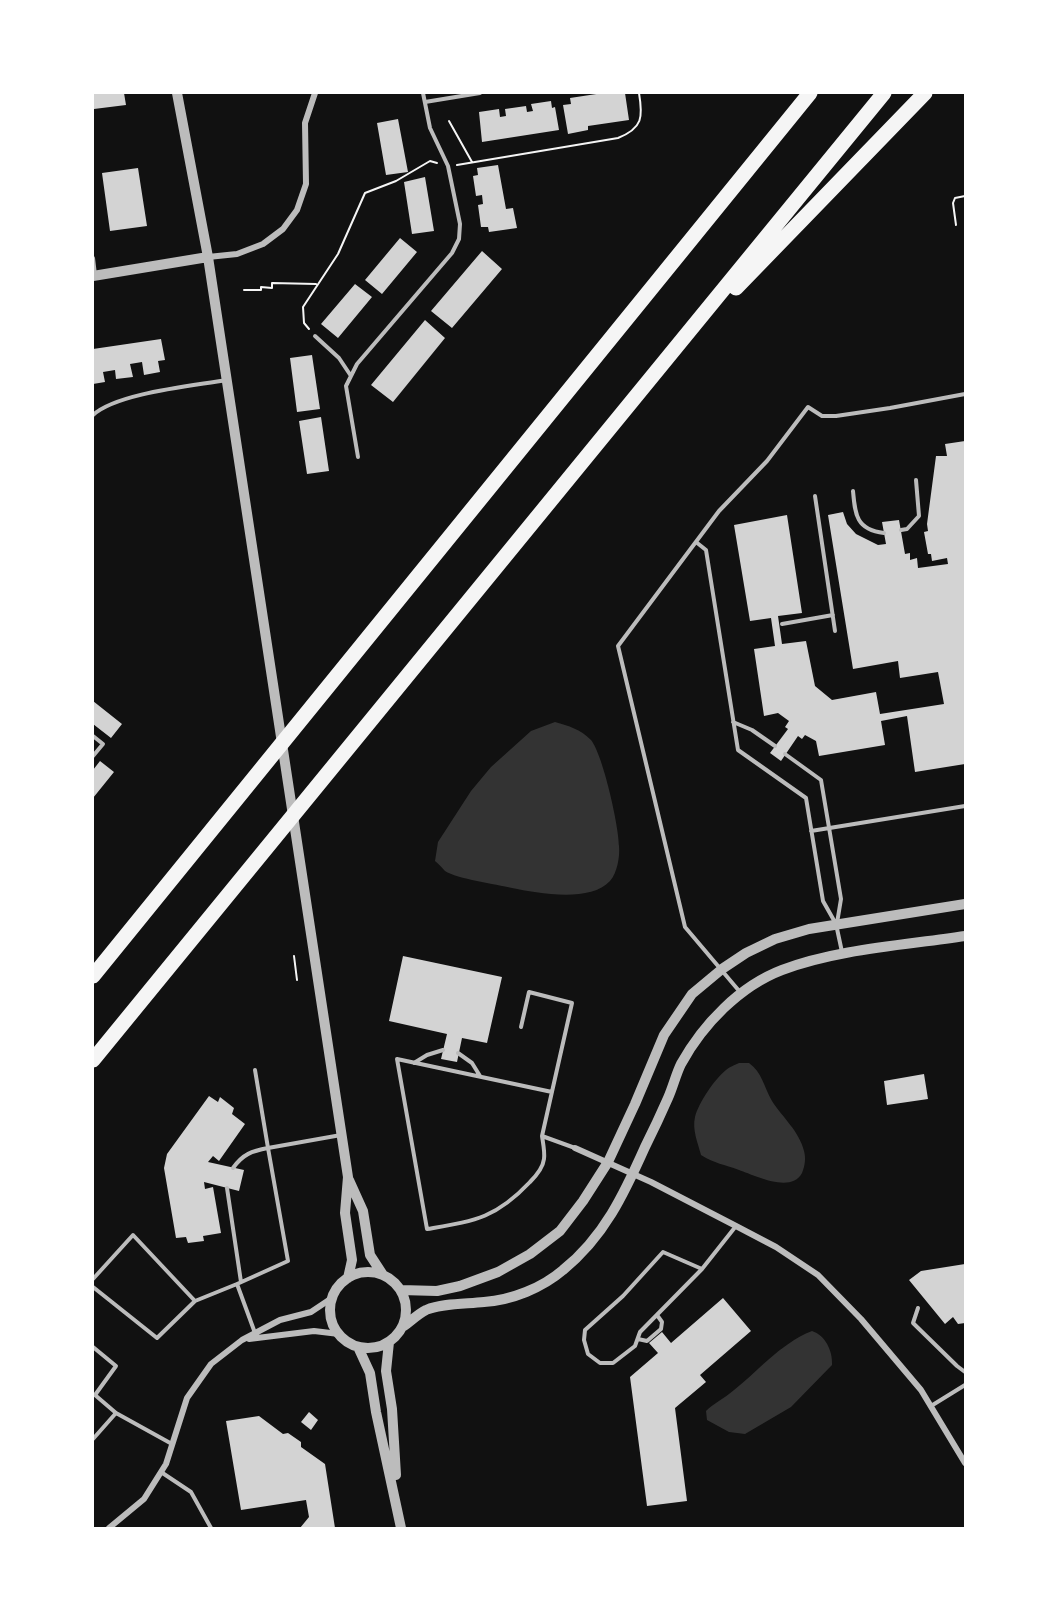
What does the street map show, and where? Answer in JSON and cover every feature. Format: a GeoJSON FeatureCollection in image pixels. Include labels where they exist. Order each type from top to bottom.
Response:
{"type":"FeatureCollection","features":[{"type":"Feature","properties":{"kind":"highway"},"geometry":{"type":"LineString","coordinates":[[93,976],[808,93]]}},
{"type":"Feature","properties":{"kind":"highway"},"geometry":{"type":"LineString","coordinates":[[93,1060],[884,93]]}},
{"type":"Feature","properties":{"kind":"highway"},"geometry":{"type":"LineString","coordinates":[[661,366],[925,93]]}},
{"type":"Feature","properties":{"kind":"street"},"geometry":{"type":"LineString","coordinates":[[177,93],[208,257],[348,1177],[345,1213],[352,1260],[348,1278]]}},
{"type":"Feature","properties":{"kind":"street"},"geometry":{"type":"LineString","coordinates":[[94,276],[237,254],[263,244],[283,229],[297,210],[306,184],[305,123],[315,93]]}},
{"type":"Feature","properties":{"kind":"street"},"geometry":{"type":"LineString","coordinates":[[401,1290],[437,1291],[460,1286],[498,1272],[530,1254],[560,1231],[583,1202],[608,1162],[664,1035],[692,994],[722,969],[746,953],[776,939],[809,929],[965,904]]}},
{"type":"Feature","properties":{"kind":"street"},"geometry":{"type":"LineString","coordinates":[[404,1326],[426,1310],[438,1306],[488,1302],[526,1293],[563,1271],[593,1240],[617,1207],[668,1099],[681,1065],[704,1030],[753,984],[782,970],[842,954],[965,936]]}},
{"type":"Feature","properties":{"kind":"street"},"geometry":{"type":"LineString","coordinates":[[575,1148],[633,1173],[736,1226],[776,1247],[818,1275],[861,1319],[921,1390],[965,1463]]}},
{"type":"Feature","properties":{"kind":"street"},"geometry":{"type":"LineString","coordinates":[[348,1177],[363,1211],[370,1255],[383,1275]]}},
{"type":"Feature","properties":{"kind":"street"},"geometry":{"type":"LineString","coordinates":[[109,1528],[144,1499],[166,1464],[187,1398],[211,1364],[242,1340],[280,1320],[311,1312],[332,1298],[348,1278],[365,1272],[383,1275],[401,1290],[406,1302],[407,1314],[404,1326],[389,1342],[369,1348],[358,1347],[339,1334],[331,1317],[332,1298]]}},
{"type":"Feature","properties":{"kind":"street"},"geometry":{"type":"LineString","coordinates":[[242,1340],[314,1331],[339,1334]]}},
{"type":"Feature","properties":{"kind":"street"},"geometry":{"type":"LineString","coordinates":[[389,1342],[387,1371],[392,1409],[398,1508]]}},
{"type":"Feature","properties":{"kind":"street"},"geometry":{"type":"LineString","coordinates":[[358,1347],[370,1373],[401,1528]]}},
{"type":"Feature","properties":{"kind":"lane"},"geometry":{"type":"LineString","coordinates":[[358,457],[346,386],[357,364],[452,253],[459,239],[460,224],[448,166],[430,128],[423,93]]}},
{"type":"Feature","properties":{"kind":"lane"},"geometry":{"type":"LineString","coordinates":[[425,102],[480,93]]}},
{"type":"Feature","properties":{"kind":"lane"},"geometry":{"type":"LineString","coordinates":[[93,258],[94,276]]}},
{"type":"Feature","properties":{"kind":"lane"},"geometry":{"type":"LineString","coordinates":[[315,336],[339,358],[351,376]]}},
{"type":"Feature","properties":{"kind":"lane"},"geometry":{"type":"LineString","coordinates":[[93,415],[99,409],[112,403],[226,380]]}},
{"type":"Feature","properties":{"kind":"lane"},"geometry":{"type":"LineString","coordinates":[[741,993],[685,927],[618,646],[719,511],[767,461],[808,406],[822,416],[836,416],[965,394]]}},
{"type":"Feature","properties":{"kind":"lane"},"geometry":{"type":"LineString","coordinates":[[901,530],[907,529],[919,516],[915,480]]}},
{"type":"Feature","properties":{"kind":"lane"},"geometry":{"type":"LineString","coordinates":[[853,491],[855,514],[860,522],[866,528],[884,533]]}},
{"type":"Feature","properties":{"kind":"lane"},"geometry":{"type":"LineString","coordinates":[[815,496],[835,632]]}},
{"type":"Feature","properties":{"kind":"lane"},"geometry":{"type":"LineString","coordinates":[[696,542],[706,550],[738,750],[806,798],[823,901],[836,924],[842,954]]}},
{"type":"Feature","properties":{"kind":"lane"},"geometry":{"type":"LineString","coordinates":[[782,624],[833,615]]}},
{"type":"Feature","properties":{"kind":"lane"},"geometry":{"type":"LineString","coordinates":[[733,722],[752,730],[775,746]]}},
{"type":"Feature","properties":{"kind":"lane"},"geometry":{"type":"LineString","coordinates":[[93,736],[103,744],[93,756]]}},
{"type":"Feature","properties":{"kind":"lane"},"geometry":{"type":"LineString","coordinates":[[785,754],[821,780],[841,899],[836,924]]}},
{"type":"Feature","properties":{"kind":"lane"},"geometry":{"type":"LineString","coordinates":[[811,831],[965,806]]}},
{"type":"Feature","properties":{"kind":"lane"},"geometry":{"type":"LineString","coordinates":[[521,1026],[529,992],[572,1003],[552,1092],[542,1136],[544,1160],[535,1177],[515,1197],[492,1213],[472,1221],[427,1228],[397,1059],[552,1092]]}},
{"type":"Feature","properties":{"kind":"lane"},"geometry":{"type":"LineString","coordinates":[[414,1063],[427,1055],[443,1050]]}},
{"type":"Feature","properties":{"kind":"lane"},"geometry":{"type":"LineString","coordinates":[[458,1053],[472,1063],[480,1077]]}},
{"type":"Feature","properties":{"kind":"lane"},"geometry":{"type":"LineString","coordinates":[[93,1287],[157,1338],[195,1301],[288,1261],[255,1070]]}},
{"type":"Feature","properties":{"kind":"lane"},"geometry":{"type":"LineString","coordinates":[[233,1168],[240,1158],[250,1152],[341,1134]]}},
{"type":"Feature","properties":{"kind":"lane"},"geometry":{"type":"LineString","coordinates":[[542,1136],[575,1148]]}},
{"type":"Feature","properties":{"kind":"lane"},"geometry":{"type":"LineString","coordinates":[[226,1188],[239,1283],[255,1333]]}},
{"type":"Feature","properties":{"kind":"lane"},"geometry":{"type":"LineString","coordinates":[[702,1269],[663,1252],[623,1296],[585,1330],[584,1340],[588,1354],[600,1363],[613,1364],[635,1346],[640,1332],[702,1269],[736,1226]]}},
{"type":"Feature","properties":{"kind":"lane"},"geometry":{"type":"LineString","coordinates":[[93,1279],[133,1235],[195,1301]]}},
{"type":"Feature","properties":{"kind":"lane"},"geometry":{"type":"LineString","coordinates":[[918,1308],[913,1323],[965,1372]]}},
{"type":"Feature","properties":{"kind":"lane"},"geometry":{"type":"LineString","coordinates":[[638,1339],[650,1340],[661,1329],[662,1322],[657,1315]]}},
{"type":"Feature","properties":{"kind":"lane"},"geometry":{"type":"LineString","coordinates":[[93,1347],[116,1366],[94,1395],[116,1413],[172,1444]]}},
{"type":"Feature","properties":{"kind":"lane"},"geometry":{"type":"LineString","coordinates":[[931,1406],[965,1385]]}},
{"type":"Feature","properties":{"kind":"lane"},"geometry":{"type":"LineString","coordinates":[[93,1439],[116,1413]]}},
{"type":"Feature","properties":{"kind":"lane"},"geometry":{"type":"LineString","coordinates":[[161,1472],[191,1492],[212,1528]]}},
{"type":"Feature","properties":{"kind":"path"},"geometry":{"type":"LineString","coordinates":[[315,336],[303,323],[303,307],[338,254],[365,193],[396,181],[430,161],[448,166],[618,138],[630,133],[638,126],[642,116],[639,93]]}},
{"type":"Feature","properties":{"kind":"path"},"geometry":{"type":"LineString","coordinates":[[449,121],[472,162]]}},
{"type":"Feature","properties":{"kind":"path"},"geometry":{"type":"LineString","coordinates":[[957,225],[953,203],[955,198],[965,196]]}},
{"type":"Feature","properties":{"kind":"path"},"geometry":{"type":"LineString","coordinates":[[244,290],[272,288],[272,283],[317,284]]}},
{"type":"Feature","properties":{"kind":"path"},"geometry":{"type":"LineString","coordinates":[[294,956],[297,980]]}},
{"type":"Feature","properties":{"kind":"shaded area"},"geometry":{"type":"Polygon","coordinates":[[[555,722],[583,733],[596,748],[610,791],[618,836],[618,860],[610,881],[590,892],[563,895],[477,881],[445,871],[435,861],[438,842],[471,791],[491,767],[531,731],[555,722]]]}},
{"type":"Feature","properties":{"kind":"shaded area"},"geometry":{"type":"Polygon","coordinates":[[[739,1063],[749,1063],[757,1071],[772,1101],[802,1144],[805,1159],[802,1173],[797,1179],[781,1183],[763,1179],[701,1155],[694,1127],[697,1111],[703,1098],[717,1079],[727,1069],[739,1063]]]}},
{"type":"Feature","properties":{"kind":"shaded area"},"geometry":{"type":"Polygon","coordinates":[[[812,1331],[821,1336],[827,1344],[832,1365],[791,1407],[745,1434],[729,1432],[707,1420],[706,1411],[789,1343],[812,1331]]]}},
{"type":"Feature","properties":{"kind":"building"},"geometry":{"type":"Polygon","coordinates":[[[93,93],[124,93],[126,105],[94,109],[93,93]]]}},
{"type":"Feature","properties":{"kind":"building"},"geometry":{"type":"Polygon","coordinates":[[[603,93],[625,93],[629,120],[588,126],[588,130],[568,134],[563,105],[571,104],[570,98],[603,93]]]}},
{"type":"Feature","properties":{"kind":"building"},"geometry":{"type":"Polygon","coordinates":[[[551,101],[552,108],[555,107],[559,130],[482,142],[479,112],[499,109],[500,117],[506,116],[505,109],[526,106],[527,112],[533,111],[531,104],[551,101]]]}},
{"type":"Feature","properties":{"kind":"building"},"geometry":{"type":"Polygon","coordinates":[[[398,119],[408,172],[386,175],[377,123],[398,119]]]}},
{"type":"Feature","properties":{"kind":"building"},"geometry":{"type":"Polygon","coordinates":[[[498,165],[506,209],[513,208],[517,228],[489,232],[488,227],[481,227],[478,205],[483,204],[482,195],[476,196],[473,176],[478,175],[477,168],[498,165]]]}},
{"type":"Feature","properties":{"kind":"building"},"geometry":{"type":"Polygon","coordinates":[[[138,168],[147,226],[110,231],[102,173],[138,168]]]}},
{"type":"Feature","properties":{"kind":"building"},"geometry":{"type":"Polygon","coordinates":[[[425,177],[434,231],[412,234],[404,182],[425,177]]]}},
{"type":"Feature","properties":{"kind":"building"},"geometry":{"type":"Polygon","coordinates":[[[400,238],[417,252],[382,294],[365,280],[400,238]]]}},
{"type":"Feature","properties":{"kind":"building"},"geometry":{"type":"Polygon","coordinates":[[[482,251],[502,269],[452,328],[431,311],[482,251]]]}},
{"type":"Feature","properties":{"kind":"building"},"geometry":{"type":"Polygon","coordinates":[[[355,284],[372,297],[338,338],[321,324],[355,284]]]}},
{"type":"Feature","properties":{"kind":"building"},"geometry":{"type":"Polygon","coordinates":[[[425,320],[445,338],[393,402],[371,385],[425,320]]]}},
{"type":"Feature","properties":{"kind":"building"},"geometry":{"type":"Polygon","coordinates":[[[161,339],[165,360],[158,361],[160,372],[144,375],[142,362],[130,364],[133,377],[116,379],[115,370],[103,372],[105,382],[93,384],[93,349],[161,339]]]}},
{"type":"Feature","properties":{"kind":"building"},"geometry":{"type":"Polygon","coordinates":[[[312,355],[320,409],[297,412],[290,358],[312,355]]]}},
{"type":"Feature","properties":{"kind":"building"},"geometry":{"type":"Polygon","coordinates":[[[321,417],[329,471],[307,474],[299,421],[321,417]]]}},
{"type":"Feature","properties":{"kind":"building"},"geometry":{"type":"Polygon","coordinates":[[[965,441],[965,764],[915,772],[907,716],[881,721],[885,745],[819,756],[816,741],[805,735],[802,739],[798,736],[781,761],[770,753],[788,729],[785,727],[789,721],[778,713],[764,716],[754,649],[775,646],[771,618],[750,621],[734,525],[787,515],[802,613],[778,616],[782,644],[806,641],[815,686],[832,700],[876,692],[880,714],[944,704],[938,672],[900,678],[898,661],[853,669],[828,515],[843,512],[847,524],[856,534],[878,545],[886,544],[882,522],[899,520],[905,554],[910,553],[910,560],[917,558],[918,568],[948,564],[947,558],[932,561],[931,554],[928,554],[924,532],[928,531],[936,456],[947,456],[945,444],[965,441]]]}},
{"type":"Feature","properties":{"kind":"building"},"geometry":{"type":"Polygon","coordinates":[[[93,701],[122,724],[111,738],[93,724],[93,701]]]}},
{"type":"Feature","properties":{"kind":"building"},"geometry":{"type":"Polygon","coordinates":[[[100,761],[114,772],[93,798],[93,770],[100,761]]]}},
{"type":"Feature","properties":{"kind":"building"},"geometry":{"type":"Polygon","coordinates":[[[403,956],[502,977],[487,1043],[462,1038],[457,1062],[441,1059],[447,1034],[389,1021],[403,956]]]}},
{"type":"Feature","properties":{"kind":"building"},"geometry":{"type":"Polygon","coordinates":[[[924,1074],[928,1099],[887,1105],[884,1081],[924,1074]]]}},
{"type":"Feature","properties":{"kind":"building"},"geometry":{"type":"Polygon","coordinates":[[[209,1096],[218,1102],[220,1097],[234,1108],[232,1114],[245,1124],[219,1161],[213,1156],[208,1162],[244,1170],[239,1191],[204,1182],[205,1189],[213,1187],[221,1233],[203,1236],[204,1241],[188,1243],[186,1237],[176,1238],[164,1168],[167,1154],[209,1096]]]}},
{"type":"Feature","properties":{"kind":"building"},"geometry":{"type":"Polygon","coordinates":[[[965,1264],[965,1323],[958,1324],[953,1317],[945,1324],[909,1280],[921,1271],[965,1264]]]}},
{"type":"Feature","properties":{"kind":"building"},"geometry":{"type":"Polygon","coordinates":[[[723,1298],[751,1331],[700,1375],[706,1382],[675,1408],[687,1501],[647,1506],[630,1377],[658,1353],[649,1343],[662,1332],[671,1343],[723,1298]]]}},
{"type":"Feature","properties":{"kind":"building"},"geometry":{"type":"Polygon","coordinates":[[[309,1412],[318,1420],[311,1430],[301,1422],[309,1412]]]}},
{"type":"Feature","properties":{"kind":"building"},"geometry":{"type":"Polygon","coordinates":[[[259,1416],[283,1434],[288,1433],[301,1442],[301,1447],[325,1464],[335,1528],[300,1528],[309,1517],[306,1500],[241,1510],[226,1421],[259,1416]]]}}]}
